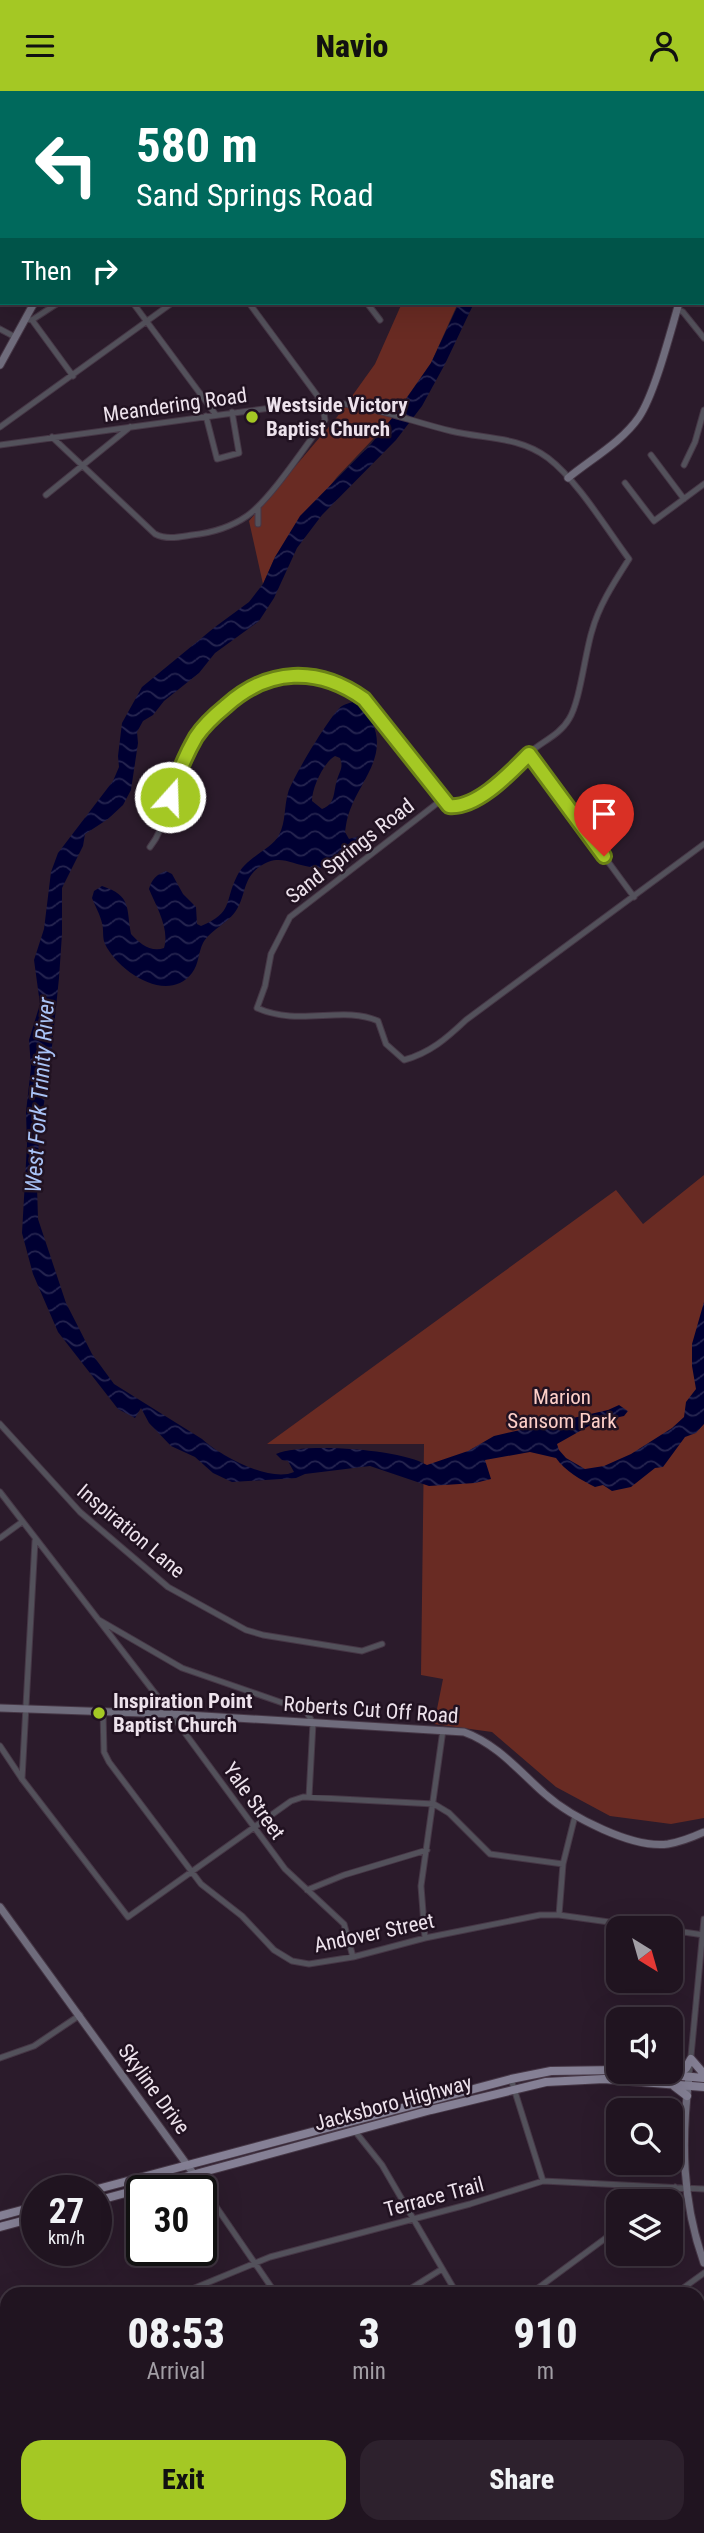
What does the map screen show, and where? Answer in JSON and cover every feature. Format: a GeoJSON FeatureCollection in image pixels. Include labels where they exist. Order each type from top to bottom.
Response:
{"type":"FeatureCollection","features":[{"type":"Feature","properties":{"kind":"main road"},"geometry":{"type":"LineString","coordinates":[[683,2071],[691,2059],[704,2076]]}},
{"type":"Feature","properties":{"kind":"main road","name":"Jacksboro Highway"},"geometry":{"type":"LineString","coordinates":[[112,2196],[354,2131],[511,2078],[559,2070],[606,2070]]}},
{"type":"Feature","properties":{"kind":"main road","name":"Jacksboro Highway"},"geometry":{"type":"LineString","coordinates":[[688,2082],[704,2076]]}},
{"type":"Feature","properties":{"kind":"main road","name":"Jacksboro Highway"},"geometry":{"type":"LineString","coordinates":[[112,2185],[348,2123],[515,2093],[568,2079],[606,2080]]}},
{"type":"Feature","properties":{"kind":"main road","name":"Jacksboro Highway"},"geometry":{"type":"LineString","coordinates":[[683,2081],[704,2087]]}},
{"type":"Feature","properties":{"kind":"main road"},"geometry":{"type":"LineString","coordinates":[[676,2084],[687,2096]]}},
{"type":"Feature","properties":{"kind":"main road"},"geometry":{"type":"LineString","coordinates":[[0,2216],[21,2210]]}},
{"type":"Feature","properties":{"kind":"main road"},"geometry":{"type":"LineString","coordinates":[[0,2227],[21,2221]]}},
{"type":"Feature","properties":{"kind":"street"},"geometry":{"type":"LineString","coordinates":[[0,365],[15,337],[29,319],[33,305]]}},
{"type":"Feature","properties":{"kind":"street"},"geometry":{"type":"LineString","coordinates":[[29,319],[54,305]]}},
{"type":"Feature","properties":{"kind":"street"},"geometry":{"type":"LineString","coordinates":[[135,305],[216,415]]}},
{"type":"Feature","properties":{"kind":"street"},"geometry":{"type":"LineString","coordinates":[[0,428],[169,305]]}},
{"type":"Feature","properties":{"kind":"street"},"geometry":{"type":"LineString","coordinates":[[52,437],[162,538],[204,534],[232,524],[258,507],[325,420],[322,402],[250,305]]}},
{"type":"Feature","properties":{"kind":"street"},"geometry":{"type":"LineString","coordinates":[[369,305],[380,320]]}},
{"type":"Feature","properties":{"kind":"street"},"geometry":{"type":"LineString","coordinates":[[568,478],[638,419],[648,398],[678,306],[704,338]]}},
{"type":"Feature","properties":{"kind":"street"},"geometry":{"type":"LineString","coordinates":[[29,319],[73,376]]}},
{"type":"Feature","properties":{"kind":"street"},"geometry":{"type":"LineString","coordinates":[[0,329],[15,337]]}},
{"type":"Feature","properties":{"kind":"street","name":"Meandering Road"},"geometry":{"type":"LineString","coordinates":[[1,446],[232,412],[322,402],[359,404],[432,426],[522,443],[548,458],[568,478],[629,559]]}},
{"type":"Feature","properties":{"kind":"street"},"geometry":{"type":"LineString","coordinates":[[684,465],[695,442],[704,410]]}},
{"type":"Feature","properties":{"kind":"street"},"geometry":{"type":"LineString","coordinates":[[206,416],[217,459],[239,453],[232,412]]}},
{"type":"Feature","properties":{"kind":"street"},"geometry":{"type":"LineString","coordinates":[[46,495],[130,427]]}},
{"type":"Feature","properties":{"kind":"street"},"geometry":{"type":"LineString","coordinates":[[651,455],[684,499]]}},
{"type":"Feature","properties":{"kind":"street"},"geometry":{"type":"LineString","coordinates":[[625,483],[654,521],[704,484]]}},
{"type":"Feature","properties":{"kind":"street"},"geometry":{"type":"LineString","coordinates":[[258,507],[258,524]]}},
{"type":"Feature","properties":{"kind":"street","name":"Sand Springs Road"},"geometry":{"type":"LineString","coordinates":[[150,847],[159,836],[181,767],[204,726],[245,691],[265,681],[293,675],[337,683],[364,699],[449,806],[456,807],[476,799],[506,778],[569,720],[592,628],[611,588],[629,559]]}},
{"type":"Feature","properties":{"kind":"street"},"geometry":{"type":"LineString","coordinates":[[529,754],[634,897],[704,844]]}},
{"type":"Feature","properties":{"kind":"street","name":"Sand Springs Road"},"geometry":{"type":"LineString","coordinates":[[444,798],[290,917],[271,954],[257,1009],[293,1018],[365,1015],[378,1021],[386,1044],[404,1060],[421,1055],[634,897]]}},
{"type":"Feature","properties":{"kind":"street","name":"Inspiration Lane"},"geometry":{"type":"LineString","coordinates":[[0,1424],[80,1512],[169,1587],[246,1630],[263,1635],[367,1651],[382,1644]]}},
{"type":"Feature","properties":{"kind":"street","name":"Yale Street"},"geometry":{"type":"LineString","coordinates":[[0,1492],[171,1714],[285,1869],[344,1924],[353,1957]]}},
{"type":"Feature","properties":{"kind":"street"},"geometry":{"type":"LineString","coordinates":[[0,1538],[22,1522]]}},
{"type":"Feature","properties":{"kind":"street"},"geometry":{"type":"LineString","coordinates":[[22,1779],[35,1539]]}},
{"type":"Feature","properties":{"kind":"street"},"geometry":{"type":"LineString","coordinates":[[95,1618],[182,1668],[306,1711],[313,1723],[311,1797]]}},
{"type":"Feature","properties":{"kind":"street","name":"Roberts Cut Off Road"},"geometry":{"type":"LineString","coordinates":[[0,1708],[171,1714],[464,1732],[489,1744],[558,1805],[575,1816],[630,1839],[651,1844],[668,1844],[704,1832]]}},
{"type":"Feature","properties":{"kind":"street","name":"Andover Street"},"geometry":{"type":"LineString","coordinates":[[103,1712],[104,1752],[109,1762],[192,1873],[212,1895],[242,1916],[265,1943],[300,1964],[353,1957],[515,1919],[559,1915],[606,1922]]}},
{"type":"Feature","properties":{"kind":"street"},"geometry":{"type":"LineString","coordinates":[[425,1938],[421,1901],[443,1730]]}},
{"type":"Feature","properties":{"kind":"street"},"geometry":{"type":"LineString","coordinates":[[0,1746],[22,1779],[128,1917],[291,1801],[311,1797],[434,1804],[449,1813],[490,1854],[563,1864]]}},
{"type":"Feature","properties":{"kind":"street"},"geometry":{"type":"LineString","coordinates":[[559,1915],[563,1864],[575,1816]]}},
{"type":"Feature","properties":{"kind":"street"},"geometry":{"type":"LineString","coordinates":[[307,1889],[427,1850]]}},
{"type":"Feature","properties":{"kind":"street","name":"Skyline Drive"},"geometry":{"type":"LineString","coordinates":[[0,1907],[187,2165],[271,2287]]}},
{"type":"Feature","properties":{"kind":"street"},"geometry":{"type":"LineString","coordinates":[[704,1919],[687,2096],[685,2188],[704,2263]]}},
{"type":"Feature","properties":{"kind":"street"},"geometry":{"type":"LineString","coordinates":[[683,1932],[703,1935]]}},
{"type":"Feature","properties":{"kind":"street"},"geometry":{"type":"LineString","coordinates":[[0,2058],[34,2046],[80,2015]]}},
{"type":"Feature","properties":{"kind":"street"},"geometry":{"type":"LineString","coordinates":[[511,2078],[543,2182]]}},
{"type":"Feature","properties":{"kind":"street"},"geometry":{"type":"LineString","coordinates":[[348,2123],[382,2165],[453,2287]]}},
{"type":"Feature","properties":{"kind":"street","name":"Terrace Trail"},"geometry":{"type":"LineString","coordinates":[[197,2287],[270,2257],[543,2182],[704,2189]]}},
{"type":"Feature","properties":{"kind":"street"},"geometry":{"type":"LineString","coordinates":[[539,2287],[606,2238]]}},
{"type":"Feature","properties":{"kind":"street"},"geometry":{"type":"LineString","coordinates":[[413,2287],[442,2269]]}},
{"type":"Feature","properties":{"kind":"street"},"geometry":{"type":"LineString","coordinates":[[685,2287],[704,2273]]}},
{"type":"Feature","properties":{"kind":"green space"},"geometry":{"type":"Polygon","coordinates":[[[401,305],[457,305],[431,363],[391,420],[337,477],[275,557],[263,584],[249,521],[337,417],[375,364],[401,305]]]}},
{"type":"Feature","properties":{"kind":"green space","name":"Marion Sansom Park"},"geometry":{"type":"Polygon","coordinates":[[[704,1175],[704,1818],[671,1824],[610,1816],[556,1787],[492,1732],[434,1724],[443,1679],[421,1675],[424,1444],[267,1444],[616,1190],[643,1224],[704,1175]]]}},
{"type":"Feature","properties":{"kind":"water","name":"West Fork Trinity River"},"geometry":{"type":"Polygon","coordinates":[[[458,305],[473,305],[422,406],[396,440],[322,515],[297,548],[274,598],[259,621],[215,653],[199,673],[143,721],[137,732],[138,743],[131,790],[123,805],[85,834],[83,846],[62,888],[59,978],[39,1137],[38,1219],[66,1303],[92,1354],[114,1384],[232,1459],[272,1474],[294,1472],[288,1461],[282,1460],[276,1454],[307,1448],[375,1451],[414,1459],[427,1465],[468,1451],[494,1436],[608,1410],[619,1405],[628,1411],[624,1416],[596,1422],[557,1444],[566,1458],[585,1469],[604,1466],[631,1454],[672,1428],[684,1417],[686,1402],[696,1389],[692,1344],[704,1302],[704,1424],[696,1433],[685,1437],[663,1467],[655,1468],[631,1487],[612,1491],[603,1485],[595,1487],[579,1478],[556,1458],[530,1452],[485,1460],[491,1479],[475,1483],[429,1486],[370,1466],[305,1474],[296,1478],[232,1482],[213,1473],[195,1457],[171,1446],[149,1423],[141,1408],[135,1418],[118,1409],[58,1332],[33,1274],[22,1233],[26,1112],[31,1067],[29,1040],[40,1004],[34,960],[44,929],[51,872],[58,853],[113,781],[119,767],[122,723],[142,687],[249,602],[263,584],[275,557],[300,516],[371,444],[431,363],[458,305]]]}},
{"type":"Feature","properties":{"kind":"water"},"geometry":{"type":"Polygon","coordinates":[[[353,702],[370,718],[377,746],[371,767],[349,813],[345,832],[349,839],[363,835],[368,839],[368,845],[349,859],[326,867],[310,867],[279,860],[259,867],[247,882],[237,909],[206,938],[194,970],[182,982],[170,986],[157,985],[144,981],[121,964],[105,944],[103,926],[92,898],[94,891],[102,886],[123,898],[128,910],[131,934],[142,944],[154,949],[164,948],[165,933],[149,889],[155,878],[166,871],[172,874],[183,894],[196,907],[197,924],[201,926],[219,916],[241,869],[279,835],[288,793],[312,747],[337,711],[343,705],[353,702]],[[335,756],[331,759],[316,783],[312,801],[322,809],[330,804],[333,797],[341,767],[340,758],[335,756]]]}},
{"type":"Feature","properties":{"kind":"place","name":"Westside Victory Baptist Church"},"geometry":{"type":"Point","coordinates":[252,417]}},
{"type":"Feature","properties":{"kind":"place","name":"Inspiration Point Baptist Church"},"geometry":{"type":"Point","coordinates":[99,1713]}},
{"type":"Feature","properties":{"kind":"route"},"geometry":{"type":"LineString","coordinates":[[170,797],[197,736],[213,716],[235,697],[255,685],[293,675],[309,676],[346,687],[364,699],[449,806],[456,807],[476,799],[506,778],[529,754],[604,856]]}}]}
